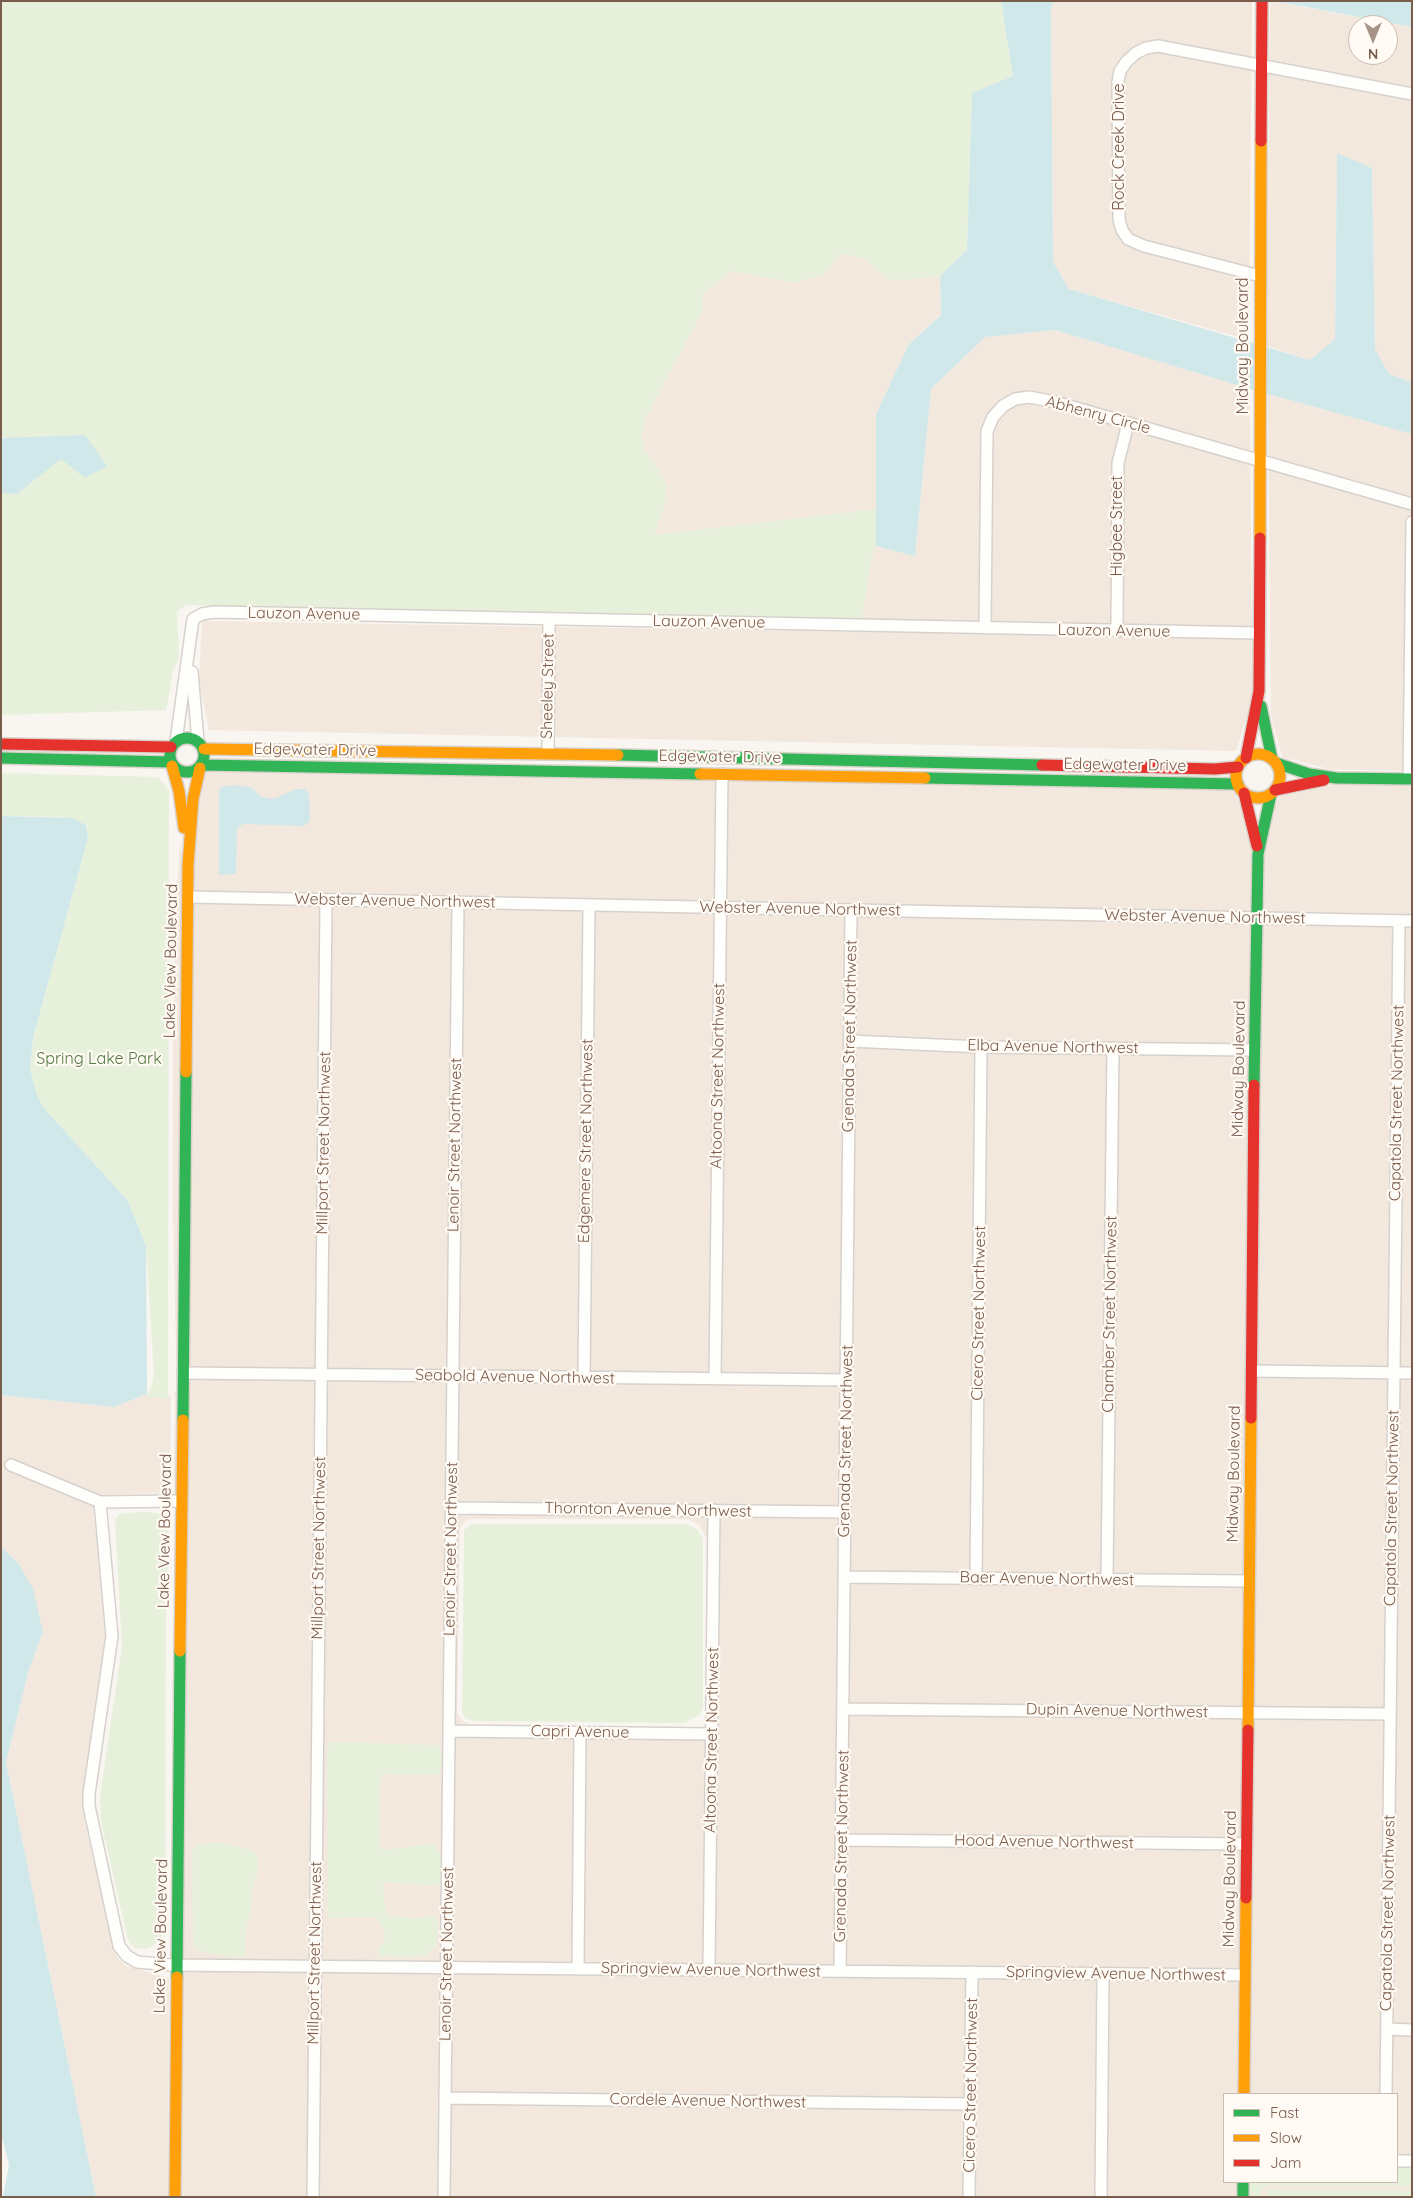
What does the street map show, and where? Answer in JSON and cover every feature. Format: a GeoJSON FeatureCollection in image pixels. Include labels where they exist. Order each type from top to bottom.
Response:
{"type":"FeatureCollection","features":[{"type":"Feature","properties":{"kind":"street","name":"Midway Boulevard"},"geometry":{"type":"LineString","coordinates":[[1242,763],[1254,724],[1259,691],[1260,66],[1262,4]]}},
{"type":"Feature","properties":{"kind":"street","name":"Rock Creek Drive"},"geometry":{"type":"LineString","coordinates":[[1260,276],[1144,246],[1128,239],[1119,220],[1118,82],[1120,71],[1127,61],[1136,53],[1146,48],[1158,46],[1412,94]]}},
{"type":"Feature","properties":{"kind":"street","name":"Abhenry Circle"},"geometry":{"type":"LineString","coordinates":[[985,628],[985,459],[987,431],[993,417],[1003,406],[1016,399],[1029,397],[1055,402],[1412,504]]}},
{"type":"Feature","properties":{"kind":"street","name":"Higbee Street"},"geometry":{"type":"LineString","coordinates":[[1117,631],[1118,463],[1128,423]]}},
{"type":"Feature","properties":{"kind":"street"},"geometry":{"type":"LineString","coordinates":[[1336,778],[1273,792],[1255,798],[1241,788],[1242,763],[1256,754],[1309,774],[1336,778],[1410,779],[1412,522]]}},
{"type":"Feature","properties":{"kind":"street","name":"Lauzon Avenue"},"geometry":{"type":"LineString","coordinates":[[174,744],[190,651],[193,618],[214,612],[1258,634]]}},
{"type":"Feature","properties":{"kind":"street","name":"Sheeley Street"},"geometry":{"type":"LineString","coordinates":[[548,753],[549,620]]}},
{"type":"Feature","properties":{"kind":"street","name":"Lauzon Avenue"},"geometry":{"type":"LineString","coordinates":[[190,651],[201,745]]}},
{"type":"Feature","properties":{"kind":"street","name":"Midway Boulevard"},"geometry":{"type":"LineString","coordinates":[[1259,691],[1274,761]]}},
{"type":"Feature","properties":{"kind":"street"},"geometry":{"type":"LineString","coordinates":[[1,744],[174,744],[188,738],[201,745],[201,766],[186,773],[172,764],[1,758]]}},
{"type":"Feature","properties":{"kind":"street"},"geometry":{"type":"LineString","coordinates":[[172,764],[174,744]]}},
{"type":"Feature","properties":{"kind":"street","name":"Edgewater Drive"},"geometry":{"type":"LineString","coordinates":[[201,745],[1215,769],[1242,763]]}},
{"type":"Feature","properties":{"kind":"street"},"geometry":{"type":"LineString","coordinates":[[1273,792],[1280,780],[1274,761]]}},
{"type":"Feature","properties":{"kind":"street","name":"Lake View Boulevard"},"geometry":{"type":"LineString","coordinates":[[172,764],[179,791],[188,865]]}},
{"type":"Feature","properties":{"kind":"street","name":"Edgewater Drive"},"geometry":{"type":"LineString","coordinates":[[201,766],[722,774],[1241,788]]}},
{"type":"Feature","properties":{"kind":"street","name":"Lake View Boulevard"},"geometry":{"type":"LineString","coordinates":[[175,2197],[188,865],[192,799],[201,766]]}},
{"type":"Feature","properties":{"kind":"street","name":"Altoona Street Northwest"},"geometry":{"type":"LineString","coordinates":[[715,1379],[722,774]]}},
{"type":"Feature","properties":{"kind":"street","name":"Midway Boulevard"},"geometry":{"type":"LineString","coordinates":[[1241,788],[1258,854]]}},
{"type":"Feature","properties":{"kind":"street","name":"Midway Boulevard"},"geometry":{"type":"LineString","coordinates":[[1244,2093],[1256,918],[1258,854],[1273,792]]}},
{"type":"Feature","properties":{"kind":"street","name":"Webster Avenue Northwest"},"geometry":{"type":"LineString","coordinates":[[188,897],[1412,921]]}},
{"type":"Feature","properties":{"kind":"street","name":"Millport Street Northwest"},"geometry":{"type":"LineString","coordinates":[[313,2197],[326,900]]}},
{"type":"Feature","properties":{"kind":"street","name":"Lenoir Street Northwest"},"geometry":{"type":"LineString","coordinates":[[444,2197],[458,902]]}},
{"type":"Feature","properties":{"kind":"street","name":"Edgemere Street Northwest"},"geometry":{"type":"LineString","coordinates":[[584,1378],[589,905]]}},
{"type":"Feature","properties":{"kind":"street","name":"Grenada Street Northwest"},"geometry":{"type":"LineString","coordinates":[[840,1971],[851,910]]}},
{"type":"Feature","properties":{"kind":"street","name":"Capatola Street Northwest"},"geometry":{"type":"LineString","coordinates":[[1386,2093],[1398,921]]}},
{"type":"Feature","properties":{"kind":"street","name":"Elba Avenue Northwest"},"geometry":{"type":"LineString","coordinates":[[850,1041],[981,1047],[1255,1050]]}},
{"type":"Feature","properties":{"kind":"street","name":"Cicero Street Northwest"},"geometry":{"type":"LineString","coordinates":[[976,1579],[981,1047]]}},
{"type":"Feature","properties":{"kind":"street","name":"Chamber Street Northwest"},"geometry":{"type":"LineString","coordinates":[[1107,1580],[1113,1048]]}},
{"type":"Feature","properties":{"kind":"street"},"geometry":{"type":"LineString","coordinates":[[1252,1371],[1412,1373]]}},
{"type":"Feature","properties":{"kind":"street","name":"Seabold Avenue Northwest"},"geometry":{"type":"LineString","coordinates":[[183,1374],[847,1380]]}},
{"type":"Feature","properties":{"kind":"street"},"geometry":{"type":"LineString","coordinates":[[11,1465],[100,1502],[182,1501]]}},
{"type":"Feature","properties":{"kind":"street","name":"Springview Avenue Northwest"},"geometry":{"type":"LineString","coordinates":[[100,1502],[112,1636],[89,1794],[91,1817],[119,1946],[126,1956],[136,1962],[177,1965],[1245,1975]]}},
{"type":"Feature","properties":{"kind":"street","name":"Thornton Avenue Northwest"},"geometry":{"type":"LineString","coordinates":[[451,1508],[845,1512]]}},
{"type":"Feature","properties":{"kind":"street","name":"Altoona Street Northwest"},"geometry":{"type":"LineString","coordinates":[[709,1970],[714,1510]]}},
{"type":"Feature","properties":{"kind":"street","name":"Baer Avenue Northwest"},"geometry":{"type":"LineString","coordinates":[[845,1577],[1249,1581]]}},
{"type":"Feature","properties":{"kind":"street","name":"Dupin Avenue Northwest"},"geometry":{"type":"LineString","coordinates":[[843,1708],[1390,1714]]}},
{"type":"Feature","properties":{"kind":"street","name":"Capri Avenue"},"geometry":{"type":"LineString","coordinates":[[449,1731],[712,1734]]}},
{"type":"Feature","properties":{"kind":"street"},"geometry":{"type":"LineString","coordinates":[[578,1968],[580,1732]]}},
{"type":"Feature","properties":{"kind":"street","name":"Hood Avenue Northwest"},"geometry":{"type":"LineString","coordinates":[[842,1840],[1247,1844]]}},
{"type":"Feature","properties":{"kind":"street","name":"Cicero Street Northwest"},"geometry":{"type":"LineString","coordinates":[[970,2197],[972,1972]]}},
{"type":"Feature","properties":{"kind":"street"},"geometry":{"type":"LineString","coordinates":[[1101,2197],[1103,1974]]}},
{"type":"Feature","properties":{"kind":"street"},"geometry":{"type":"LineString","coordinates":[[1387,2029],[1412,2030]]}},
{"type":"Feature","properties":{"kind":"street","name":"Cordele Avenue Northwest"},"geometry":{"type":"LineString","coordinates":[[445,2098],[970,2104]]}},
{"type":"Feature","properties":{"kind":"street"},"geometry":{"type":"LineString","coordinates":[[1398,2161],[1412,2161]]}},
{"type":"Feature","properties":{"kind":"street"},"geometry":{"type":"LineString","coordinates":[[1243,2183],[1243,2197]]}},
{"type":"Feature","properties":{"kind":"shaded area"},"geometry":{"type":"Polygon","coordinates":[[[1055,1],[1252,1],[1249,340],[1069,289],[1053,262],[1051,8],[1055,1]]]}},
{"type":"Feature","properties":{"kind":"shaded area"},"geometry":{"type":"Polygon","coordinates":[[[1270,1],[1348,15],[1348,65],[1398,65],[1398,24],[1412,27],[1412,382],[1389,374],[1375,350],[1372,168],[1337,154],[1335,339],[1310,360],[1267,346],[1270,1]]]}},
{"type":"Feature","properties":{"kind":"shaded area"},"geometry":{"type":"Polygon","coordinates":[[[840,254],[865,259],[889,279],[901,280],[940,276],[941,314],[909,344],[876,414],[876,509],[654,535],[664,507],[656,465],[646,453],[641,438],[645,419],[703,310],[703,294],[731,271],[796,283],[824,274],[840,254]]]}},
{"type":"Feature","properties":{"kind":"shaded area"},"geometry":{"type":"Polygon","coordinates":[[[1055,330],[1250,389],[1252,700],[1236,751],[209,730],[199,681],[202,621],[862,632],[862,620],[871,561],[876,546],[915,556],[931,389],[985,337],[1055,330]]]}},
{"type":"Feature","properties":{"kind":"shaded area"},"geometry":{"type":"Polygon","coordinates":[[[1268,394],[1412,434],[1412,771],[1329,769],[1282,757],[1271,715],[1268,394]]]}},
{"type":"Feature","properties":{"kind":"shaded area"},"geometry":{"type":"Polygon","coordinates":[[[204,772],[1235,790],[1253,853],[1280,796],[1336,784],[1412,784],[1412,2191],[1267,2190],[1266,2197],[180,2197],[182,1970],[186,1970],[186,1959],[182,1959],[193,865],[204,772]],[[447,1503],[454,1736],[707,1739],[721,1505],[447,1503]]]}},
{"type":"Feature","properties":{"kind":"shaded area"},"geometry":{"type":"Polygon","coordinates":[[[180,840],[183,866],[177,1496],[172,1496],[174,1493],[175,1396],[173,1392],[177,1392],[173,1217],[173,1056],[175,922],[180,840]]]}},
{"type":"Feature","properties":{"kind":"shaded area"},"geometry":{"type":"Polygon","coordinates":[[[147,1394],[171,1396],[170,1493],[97,1495],[93,1505],[106,1642],[83,1806],[85,1824],[117,1957],[126,1966],[169,1978],[168,2197],[96,2197],[6,1762],[29,1669],[43,1632],[19,1564],[1,1547],[1,1395],[114,1407],[147,1394]]]}},
{"type":"Feature","properties":{"kind":"shaded area"},"geometry":{"type":"Polygon","coordinates":[[[456,1513],[709,1516],[707,1662],[707,1539],[699,1525],[687,1519],[471,1519],[464,1522],[460,1530],[457,1713],[463,1721],[471,1725],[454,1725],[456,1513]]]}},
{"type":"Feature","properties":{"kind":"green space"},"geometry":{"type":"Polygon","coordinates":[[[1,1],[1001,1],[1013,76],[972,94],[967,250],[940,276],[901,280],[888,279],[865,259],[841,254],[824,274],[796,283],[731,271],[703,294],[703,310],[645,419],[641,438],[646,453],[656,465],[667,486],[664,507],[654,535],[876,509],[876,546],[871,561],[862,620],[186,605],[177,611],[179,658],[173,672],[166,710],[1,715],[1,493],[17,494],[61,458],[107,466],[1,436],[1,1]]]}},
{"type":"Feature","properties":{"kind":"green space","name":"Spring Lake Park"},"geometry":{"type":"Polygon","coordinates":[[[1,773],[158,777],[169,790],[168,1399],[146,1396],[152,1385],[154,1373],[146,1246],[128,1201],[43,1107],[37,1095],[30,1069],[33,1038],[88,838],[87,825],[64,817],[1,816],[1,773]]]}},
{"type":"Feature","properties":{"kind":"green space"},"geometry":{"type":"Polygon","coordinates":[[[147,1512],[163,1514],[167,1517],[169,1526],[166,1609],[165,1924],[161,1938],[153,1946],[144,1949],[135,1948],[128,1940],[101,1822],[100,1797],[122,1646],[115,1520],[119,1514],[147,1512]]]}},
{"type":"Feature","properties":{"kind":"green space"},"geometry":{"type":"Polygon","coordinates":[[[471,1524],[687,1524],[697,1529],[703,1539],[703,1708],[699,1715],[684,1723],[472,1721],[466,1718],[462,1713],[464,1530],[471,1524]]]}},
{"type":"Feature","properties":{"kind":"green space"},"geometry":{"type":"Polygon","coordinates":[[[330,1743],[438,1745],[441,1751],[441,1773],[436,1775],[383,1774],[381,1776],[379,1796],[380,1845],[384,1850],[429,1844],[435,1846],[442,1859],[441,1883],[432,1886],[387,1882],[383,1885],[386,1916],[415,1918],[434,1916],[438,1920],[437,1943],[429,1954],[414,1957],[380,1956],[378,1949],[384,1942],[385,1931],[376,1917],[328,1918],[327,1748],[330,1743]]]}},
{"type":"Feature","properties":{"kind":"green space"},"geometry":{"type":"Polygon","coordinates":[[[220,1842],[251,1850],[256,1853],[258,1859],[258,1872],[252,1891],[251,1908],[246,1929],[245,1954],[242,1957],[232,1958],[197,1950],[193,1945],[192,1850],[200,1844],[220,1842]]]}},
{"type":"Feature","properties":{"kind":"green space"},"geometry":{"type":"Polygon","coordinates":[[[1398,2166],[1412,2166],[1412,2186],[1266,2185],[1262,2190],[1262,2197],[1248,2197],[1248,2183],[1398,2183],[1398,2166]]]}},
{"type":"Feature","properties":{"kind":"green space"},"geometry":{"type":"Polygon","coordinates":[[[1266,2190],[1412,2191],[1412,2197],[1266,2197],[1266,2190]]]}},
{"type":"Feature","properties":{"kind":"water"},"geometry":{"type":"Polygon","coordinates":[[[1001,1],[1055,1],[1051,8],[1053,262],[1069,289],[1310,360],[1335,339],[1337,153],[1372,168],[1375,349],[1389,374],[1412,382],[1412,434],[1250,389],[1055,330],[985,337],[931,389],[915,556],[876,546],[876,414],[909,344],[941,315],[940,276],[967,250],[972,93],[1013,76],[1001,1]]]}},
{"type":"Feature","properties":{"kind":"water"},"geometry":{"type":"Polygon","coordinates":[[[1274,1],[1412,1],[1412,27],[1398,24],[1398,15],[1348,15],[1274,1]]]}},
{"type":"Feature","properties":{"kind":"water"},"geometry":{"type":"Polygon","coordinates":[[[85,435],[107,466],[85,478],[61,459],[17,494],[1,493],[1,436],[3,438],[85,435]]]}},
{"type":"Feature","properties":{"kind":"water"},"geometry":{"type":"Polygon","coordinates":[[[235,785],[252,788],[260,796],[270,799],[277,798],[296,789],[306,789],[309,795],[310,821],[304,826],[243,824],[237,829],[236,874],[219,875],[219,791],[221,787],[235,785]]]}},
{"type":"Feature","properties":{"kind":"water"},"geometry":{"type":"Polygon","coordinates":[[[1,816],[72,818],[86,825],[88,838],[33,1038],[30,1069],[37,1095],[43,1107],[128,1201],[146,1246],[147,1394],[114,1407],[1,1395],[1,816]]]}},
{"type":"Feature","properties":{"kind":"water"},"geometry":{"type":"Polygon","coordinates":[[[1,1547],[19,1564],[33,1589],[43,1632],[29,1669],[6,1762],[96,2197],[3,2197],[9,2165],[1,2132],[1,1547]]]}},
{"type":"Feature","properties":{"kind":"traffic: fast"},"geometry":{"type":"LineString","coordinates":[[1261,706],[1272,759]]}},
{"type":"Feature","properties":{"kind":"traffic: fast"},"geometry":{"type":"LineString","coordinates":[[187,738],[194,739],[199,743],[203,748],[204,755],[203,762],[199,767],[194,771],[187,772],[180,771],[175,767],[171,762],[170,755],[171,748],[175,743],[180,739],[187,738]]}},
{"type":"Feature","properties":{"kind":"traffic: fast"},"geometry":{"type":"LineString","coordinates":[[618,755],[1042,765]]}},
{"type":"Feature","properties":{"kind":"traffic: fast"},"geometry":{"type":"LineString","coordinates":[[1,758],[171,762]]}},
{"type":"Feature","properties":{"kind":"traffic: fast"},"geometry":{"type":"LineString","coordinates":[[1276,763],[1309,774],[1336,778],[1412,779]]}},
{"type":"Feature","properties":{"kind":"traffic: fast"},"geometry":{"type":"LineString","coordinates":[[202,765],[700,774]]}},
{"type":"Feature","properties":{"kind":"traffic: fast"},"geometry":{"type":"LineString","coordinates":[[925,778],[1238,784]]}},
{"type":"Feature","properties":{"kind":"traffic: fast"},"geometry":{"type":"LineString","coordinates":[[1254,1085],[1258,854],[1271,794]]}},
{"type":"Feature","properties":{"kind":"traffic: fast"},"geometry":{"type":"LineString","coordinates":[[183,1420],[186,1072]]}},
{"type":"Feature","properties":{"kind":"traffic: fast"},"geometry":{"type":"LineString","coordinates":[[177,1977],[180,1651]]}},
{"type":"Feature","properties":{"kind":"traffic: fast"},"geometry":{"type":"LineString","coordinates":[[1243,2183],[1243,2197]]}},
{"type":"Feature","properties":{"kind":"traffic: slow"},"geometry":{"type":"LineString","coordinates":[[1260,538],[1261,141]]}},
{"type":"Feature","properties":{"kind":"traffic: slow"},"geometry":{"type":"LineString","coordinates":[[204,749],[618,755]]}},
{"type":"Feature","properties":{"kind":"traffic: slow"},"geometry":{"type":"LineString","coordinates":[[1258,754],[1270,758],[1276,764],[1280,776],[1276,788],[1270,794],[1258,798],[1246,794],[1240,788],[1236,776],[1240,764],[1246,758],[1258,754]]}},
{"type":"Feature","properties":{"kind":"traffic: slow"},"geometry":{"type":"LineString","coordinates":[[172,766],[179,791],[184,828]]}},
{"type":"Feature","properties":{"kind":"traffic: slow"},"geometry":{"type":"LineString","coordinates":[[186,1072],[188,865],[193,799],[200,768]]}},
{"type":"Feature","properties":{"kind":"traffic: slow"},"geometry":{"type":"LineString","coordinates":[[700,774],[925,778]]}},
{"type":"Feature","properties":{"kind":"traffic: slow"},"geometry":{"type":"LineString","coordinates":[[1248,1730],[1251,1418]]}},
{"type":"Feature","properties":{"kind":"traffic: slow"},"geometry":{"type":"LineString","coordinates":[[180,1651],[183,1420]]}},
{"type":"Feature","properties":{"kind":"traffic: slow"},"geometry":{"type":"LineString","coordinates":[[1244,2093],[1246,1898]]}},
{"type":"Feature","properties":{"kind":"traffic: slow"},"geometry":{"type":"LineString","coordinates":[[175,2197],[177,1977]]}},
{"type":"Feature","properties":{"kind":"traffic: jam"},"geometry":{"type":"LineString","coordinates":[[1261,141],[1262,1]]}},
{"type":"Feature","properties":{"kind":"traffic: jam"},"geometry":{"type":"LineString","coordinates":[[1246,758],[1259,691],[1260,538]]}},
{"type":"Feature","properties":{"kind":"traffic: jam"},"geometry":{"type":"LineString","coordinates":[[1,744],[171,747]]}},
{"type":"Feature","properties":{"kind":"traffic: jam"},"geometry":{"type":"LineString","coordinates":[[1042,765],[1215,769],[1238,767]]}},
{"type":"Feature","properties":{"kind":"traffic: jam"},"geometry":{"type":"LineString","coordinates":[[1275,790],[1324,780]]}},
{"type":"Feature","properties":{"kind":"traffic: jam"},"geometry":{"type":"LineString","coordinates":[[1244,793],[1257,846]]}},
{"type":"Feature","properties":{"kind":"traffic: jam"},"geometry":{"type":"LineString","coordinates":[[1251,1418],[1254,1085]]}},
{"type":"Feature","properties":{"kind":"traffic: jam"},"geometry":{"type":"LineString","coordinates":[[1246,1898],[1248,1730]]}}]}
